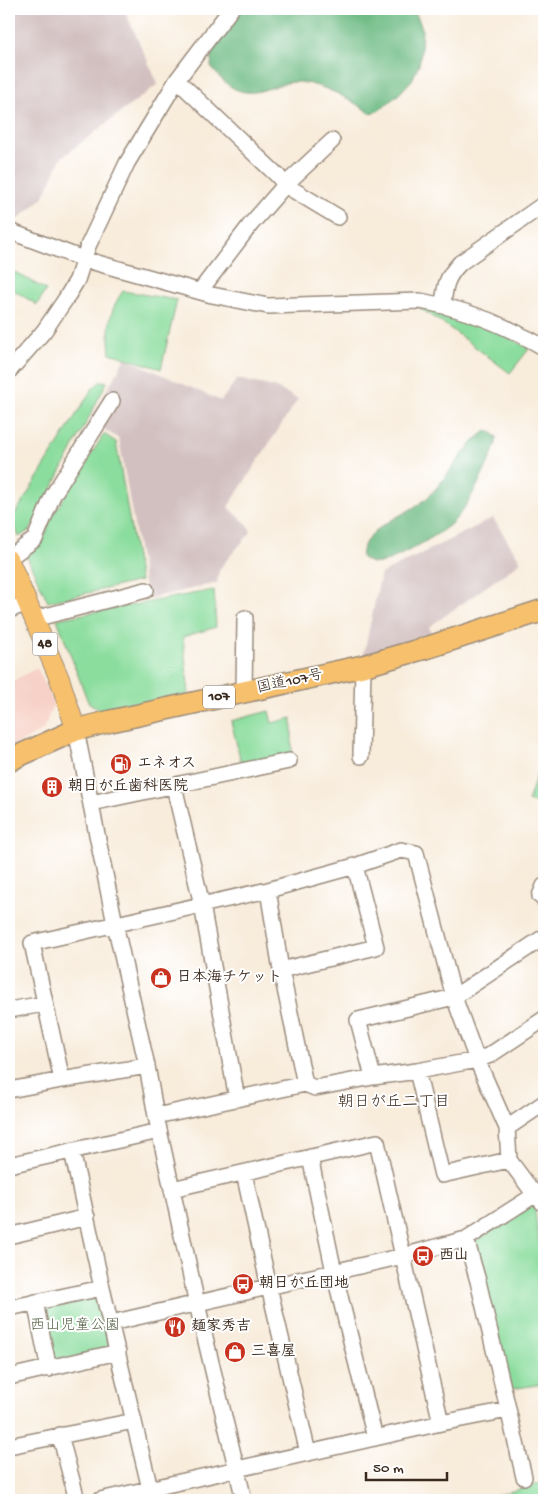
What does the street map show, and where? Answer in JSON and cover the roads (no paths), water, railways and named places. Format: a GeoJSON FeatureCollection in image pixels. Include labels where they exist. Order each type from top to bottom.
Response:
{"type":"FeatureCollection","features":[{"type":"Feature","properties":{"kind":"highway","name":"国道107号"},"geometry":{"type":"LineString","coordinates":[[9,761],[76,730],[363,666],[544,610]]}},
{"type":"Feature","properties":{"kind":"main road","name":"48"},"geometry":{"type":"LineString","coordinates":[[9,559],[60,680],[76,730]]}},
{"type":"Feature","properties":{"kind":"street"},"geometry":{"type":"LineString","coordinates":[[9,371],[44,331],[65,300],[77,280],[83,259],[128,163],[177,80],[230,9]]}},
{"type":"Feature","properties":{"kind":"street"},"geometry":{"type":"LineString","coordinates":[[177,80],[272,170],[285,185],[338,217]]}},
{"type":"Feature","properties":{"kind":"street"},"geometry":{"type":"LineString","coordinates":[[200,291],[251,224],[285,185],[332,142]]}},
{"type":"Feature","properties":{"kind":"street"},"geometry":{"type":"LineString","coordinates":[[443,305],[445,284],[449,274],[460,263],[544,204]]}},
{"type":"Feature","properties":{"kind":"street"},"geometry":{"type":"LineString","coordinates":[[9,231],[83,259],[200,291],[268,306],[420,301],[443,305],[495,322],[544,348]]}},
{"type":"Feature","properties":{"kind":"street"},"geometry":{"type":"LineString","coordinates":[[9,559],[35,539],[53,495],[112,401]]}},
{"type":"Feature","properties":{"kind":"street"},"geometry":{"type":"LineString","coordinates":[[9,610],[31,611],[146,590]]}},
{"type":"Feature","properties":{"kind":"street"},"geometry":{"type":"LineString","coordinates":[[244,692],[245,618]]}},
{"type":"Feature","properties":{"kind":"street"},"geometry":{"type":"LineString","coordinates":[[361,756],[363,666]]}},
{"type":"Feature","properties":{"kind":"street"},"geometry":{"type":"LineString","coordinates":[[76,730],[159,1131],[197,1304],[244,1500]]}},
{"type":"Feature","properties":{"kind":"street"},"geometry":{"type":"LineString","coordinates":[[91,803],[290,761]]}},
{"type":"Feature","properties":{"kind":"street"},"geometry":{"type":"LineString","coordinates":[[174,786],[202,904],[237,1099]]}},
{"type":"Feature","properties":{"kind":"street"},"geometry":{"type":"LineString","coordinates":[[62,1080],[32,943],[268,890],[355,866],[401,850],[416,853],[454,997],[477,1060],[507,1128],[509,1160],[541,1196],[466,1239],[403,1256],[110,1323]]}},
{"type":"Feature","properties":{"kind":"street"},"geometry":{"type":"LineString","coordinates":[[281,970],[376,947],[355,866]]}},
{"type":"Feature","properties":{"kind":"street"},"geometry":{"type":"LineString","coordinates":[[544,886],[540,896],[544,900]]}},
{"type":"Feature","properties":{"kind":"street"},"geometry":{"type":"LineString","coordinates":[[268,890],[281,970],[305,1084]]}},
{"type":"Feature","properties":{"kind":"street"},"geometry":{"type":"LineString","coordinates":[[372,1077],[358,1020],[454,997],[544,937]]}},
{"type":"Feature","properties":{"kind":"street"},"geometry":{"type":"LineString","coordinates":[[9,1010],[44,1004]]}},
{"type":"Feature","properties":{"kind":"street"},"geometry":{"type":"LineString","coordinates":[[156,1116],[305,1084],[315,1088],[477,1060],[490,1055],[544,1019]]}},
{"type":"Feature","properties":{"kind":"street"},"geometry":{"type":"LineString","coordinates":[[9,1090],[147,1066]]}},
{"type":"Feature","properties":{"kind":"street"},"geometry":{"type":"LineString","coordinates":[[417,1071],[442,1175],[509,1160]]}},
{"type":"Feature","properties":{"kind":"street"},"geometry":{"type":"LineString","coordinates":[[507,1128],[544,1103]]}},
{"type":"Feature","properties":{"kind":"street"},"geometry":{"type":"LineString","coordinates":[[9,1165],[159,1131]]}},
{"type":"Feature","properties":{"kind":"street"},"geometry":{"type":"LineString","coordinates":[[172,1189],[377,1142],[441,1423]]}},
{"type":"Feature","properties":{"kind":"street"},"geometry":{"type":"LineString","coordinates":[[72,1151],[110,1323],[150,1489]]}},
{"type":"Feature","properties":{"kind":"street"},"geometry":{"type":"LineString","coordinates":[[310,1158],[334,1272],[375,1438]]}},
{"type":"Feature","properties":{"kind":"street"},"geometry":{"type":"LineString","coordinates":[[244,1172],[308,1453]]}},
{"type":"Feature","properties":{"kind":"street"},"geometry":{"type":"LineString","coordinates":[[9,1236],[87,1217]]}},
{"type":"Feature","properties":{"kind":"street"},"geometry":{"type":"LineString","coordinates":[[466,1239],[478,1281],[524,1477]]}},
{"type":"Feature","properties":{"kind":"street"},"geometry":{"type":"LineString","coordinates":[[9,1308],[102,1288]]}},
{"type":"Feature","properties":{"kind":"street"},"geometry":{"type":"LineString","coordinates":[[35,1302],[49,1369]]}},
{"type":"Feature","properties":{"kind":"street"},"geometry":{"type":"LineString","coordinates":[[9,1377],[118,1352]]}},
{"type":"Feature","properties":{"kind":"street"},"geometry":{"type":"LineString","coordinates":[[104,1500],[441,1423],[508,1410]]}},
{"type":"Feature","properties":{"kind":"street"},"geometry":{"type":"LineString","coordinates":[[9,1446],[134,1420]]}},
{"type":"Feature","properties":{"kind":"street"},"geometry":{"type":"LineString","coordinates":[[60,1435],[77,1500]]}},
{"type":"Feature","properties":{"kind":"place","name":"エネオス"},"geometry":{"type":"Point","coordinates":[121,764]}},
{"type":"Feature","properties":{"kind":"place","name":"朝日が丘歯科医院"},"geometry":{"type":"Point","coordinates":[52,787]}},
{"type":"Feature","properties":{"kind":"place","name":"日本海チケット"},"geometry":{"type":"Point","coordinates":[161,978]}},
{"type":"Feature","properties":{"kind":"place","name":"西山"},"geometry":{"type":"Point","coordinates":[423,1256]}},
{"type":"Feature","properties":{"kind":"place","name":"朝日が丘団地"},"geometry":{"type":"Point","coordinates":[243,1284]}},
{"type":"Feature","properties":{"kind":"place","name":"麺家秀吉"},"geometry":{"type":"Point","coordinates":[175,1327]}},
{"type":"Feature","properties":{"kind":"place","name":"三喜屋"},"geometry":{"type":"Point","coordinates":[235,1352]}},
{"type":"Feature","properties":{"kind":"district","name":"朝日が丘二丁目"},"geometry":{"type":"Point","coordinates":[394,1103]}},
{"type":"Feature","properties":{"kind":"park label","name":"西山児童公園"},"geometry":{"type":"Point","coordinates":[75,1326]}}]}
